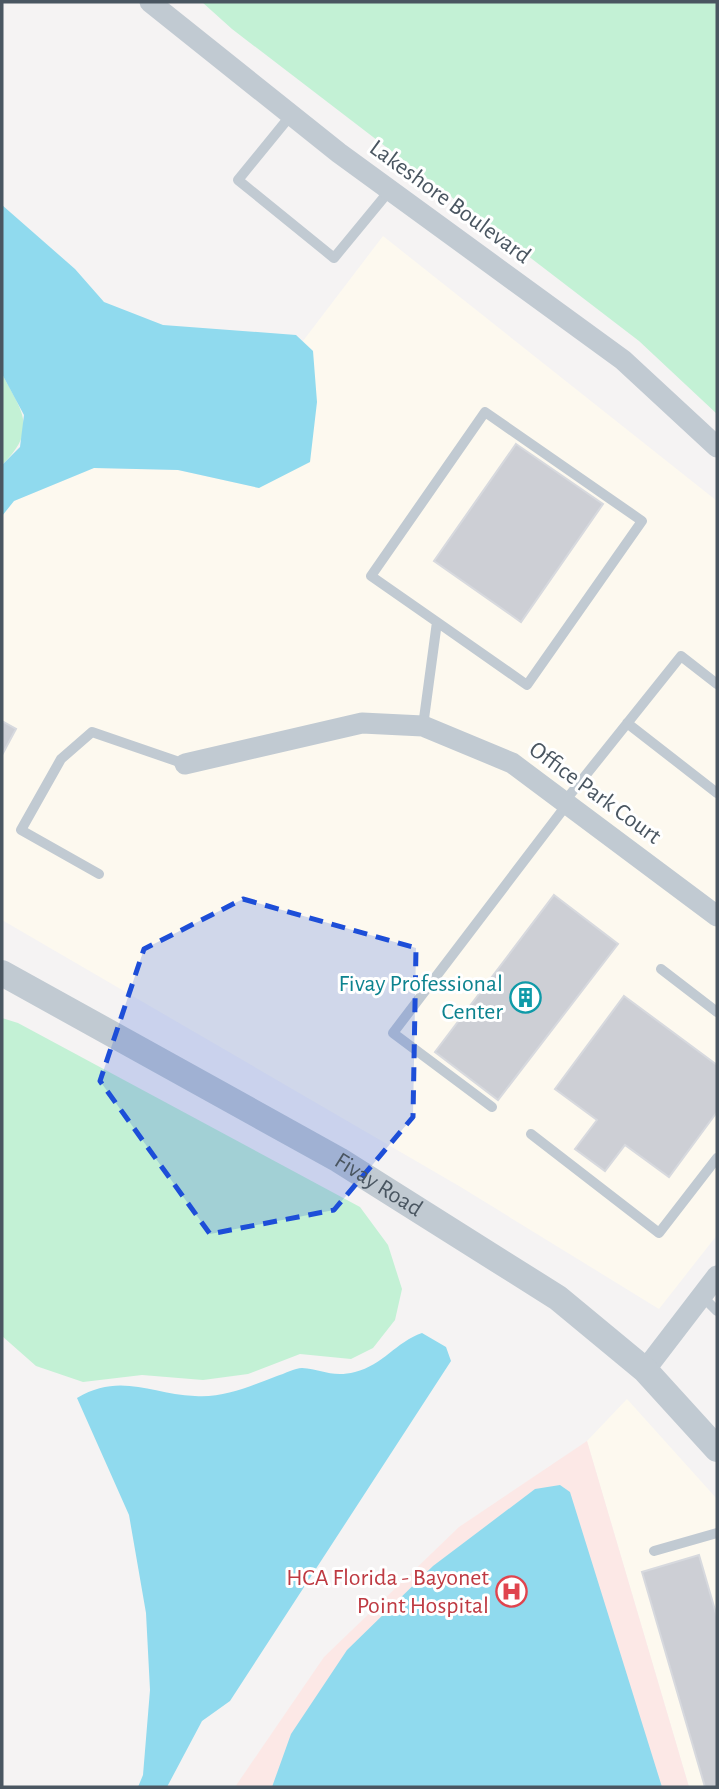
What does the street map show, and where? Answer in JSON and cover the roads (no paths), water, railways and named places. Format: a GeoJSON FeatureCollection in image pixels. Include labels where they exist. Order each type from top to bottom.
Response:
{"type":"FeatureCollection","features":[{"type":"Feature","properties":{"kind":"street","name":"Lakeshore Boulevard"},"geometry":{"type":"LineString","coordinates":[[150,2],[390,190],[623,360],[717,447]]}},
{"type":"Feature","properties":{"kind":"street","name":"Office Park Court"},"geometry":{"type":"LineString","coordinates":[[185,764],[362,723],[423,726],[512,763],[716,914]]}},
{"type":"Feature","properties":{"kind":"street","name":"Fivay Road"},"geometry":{"type":"LineString","coordinates":[[2,974],[339,1160],[558,1298],[645,1370],[717,1449]]}},
{"type":"Feature","properties":{"kind":"street"},"geometry":{"type":"LineString","coordinates":[[645,1370],[709,1304],[717,1276]]}},
{"type":"Feature","properties":{"kind":"lane"},"geometry":{"type":"LineString","coordinates":[[291,115],[238,180],[334,258],[390,190]]}},
{"type":"Feature","properties":{"kind":"lane"},"geometry":{"type":"LineString","coordinates":[[485,412],[642,520],[527,685],[437,622],[371,576],[485,412]]}},
{"type":"Feature","properties":{"kind":"lane"},"geometry":{"type":"LineString","coordinates":[[423,726],[437,622]]}},
{"type":"Feature","properties":{"kind":"lane"},"geometry":{"type":"LineString","coordinates":[[492,1107],[393,1033],[566,802],[681,656],[717,684]]}},
{"type":"Feature","properties":{"kind":"lane"},"geometry":{"type":"LineString","coordinates":[[627,723],[717,793]]}},
{"type":"Feature","properties":{"kind":"lane"},"geometry":{"type":"LineString","coordinates":[[99,874],[21,830],[61,759],[92,732],[185,764]]}},
{"type":"Feature","properties":{"kind":"lane"},"geometry":{"type":"LineString","coordinates":[[661,969],[717,1012]]}},
{"type":"Feature","properties":{"kind":"lane"},"geometry":{"type":"LineString","coordinates":[[531,1133],[659,1233],[717,1158]]}},
{"type":"Feature","properties":{"kind":"lane"},"geometry":{"type":"LineString","coordinates":[[654,1551],[717,1534]]}},
{"type":"Feature","properties":{"kind":"water"},"geometry":{"type":"Polygon","coordinates":[[[2,205],[75,269],[104,302],[163,325],[296,335],[313,351],[317,402],[310,462],[259,488],[178,470],[94,468],[14,501],[2,516],[2,465],[20,447],[24,415],[2,374],[2,205]]]}},
{"type":"Feature","properties":{"kind":"water"},"geometry":{"type":"Polygon","coordinates":[[[422,1333],[446,1347],[451,1361],[230,1701],[202,1721],[167,1787],[138,1787],[143,1775],[150,1690],[146,1613],[129,1515],[77,1398],[93,1390],[122,1385],[195,1396],[217,1395],[299,1368],[347,1374],[365,1369],[422,1333]]]}},
{"type":"Feature","properties":{"kind":"water","name":"HCA Florida - Bayonet Point Hospital"},"geometry":{"type":"Polygon","coordinates":[[[560,1485],[570,1492],[662,1787],[272,1787],[291,1734],[347,1650],[433,1566],[535,1489],[560,1485]]]}},
{"type":"Feature","properties":{"kind":"place","name":"Fivay Professional Center"},"geometry":{"type":"Point","coordinates":[526,998]}},
{"type":"Feature","properties":{"kind":"place","name":"HCA Florida - Bayonet Point Hospital"},"geometry":{"type":"Point","coordinates":[512,1592]}}]}
